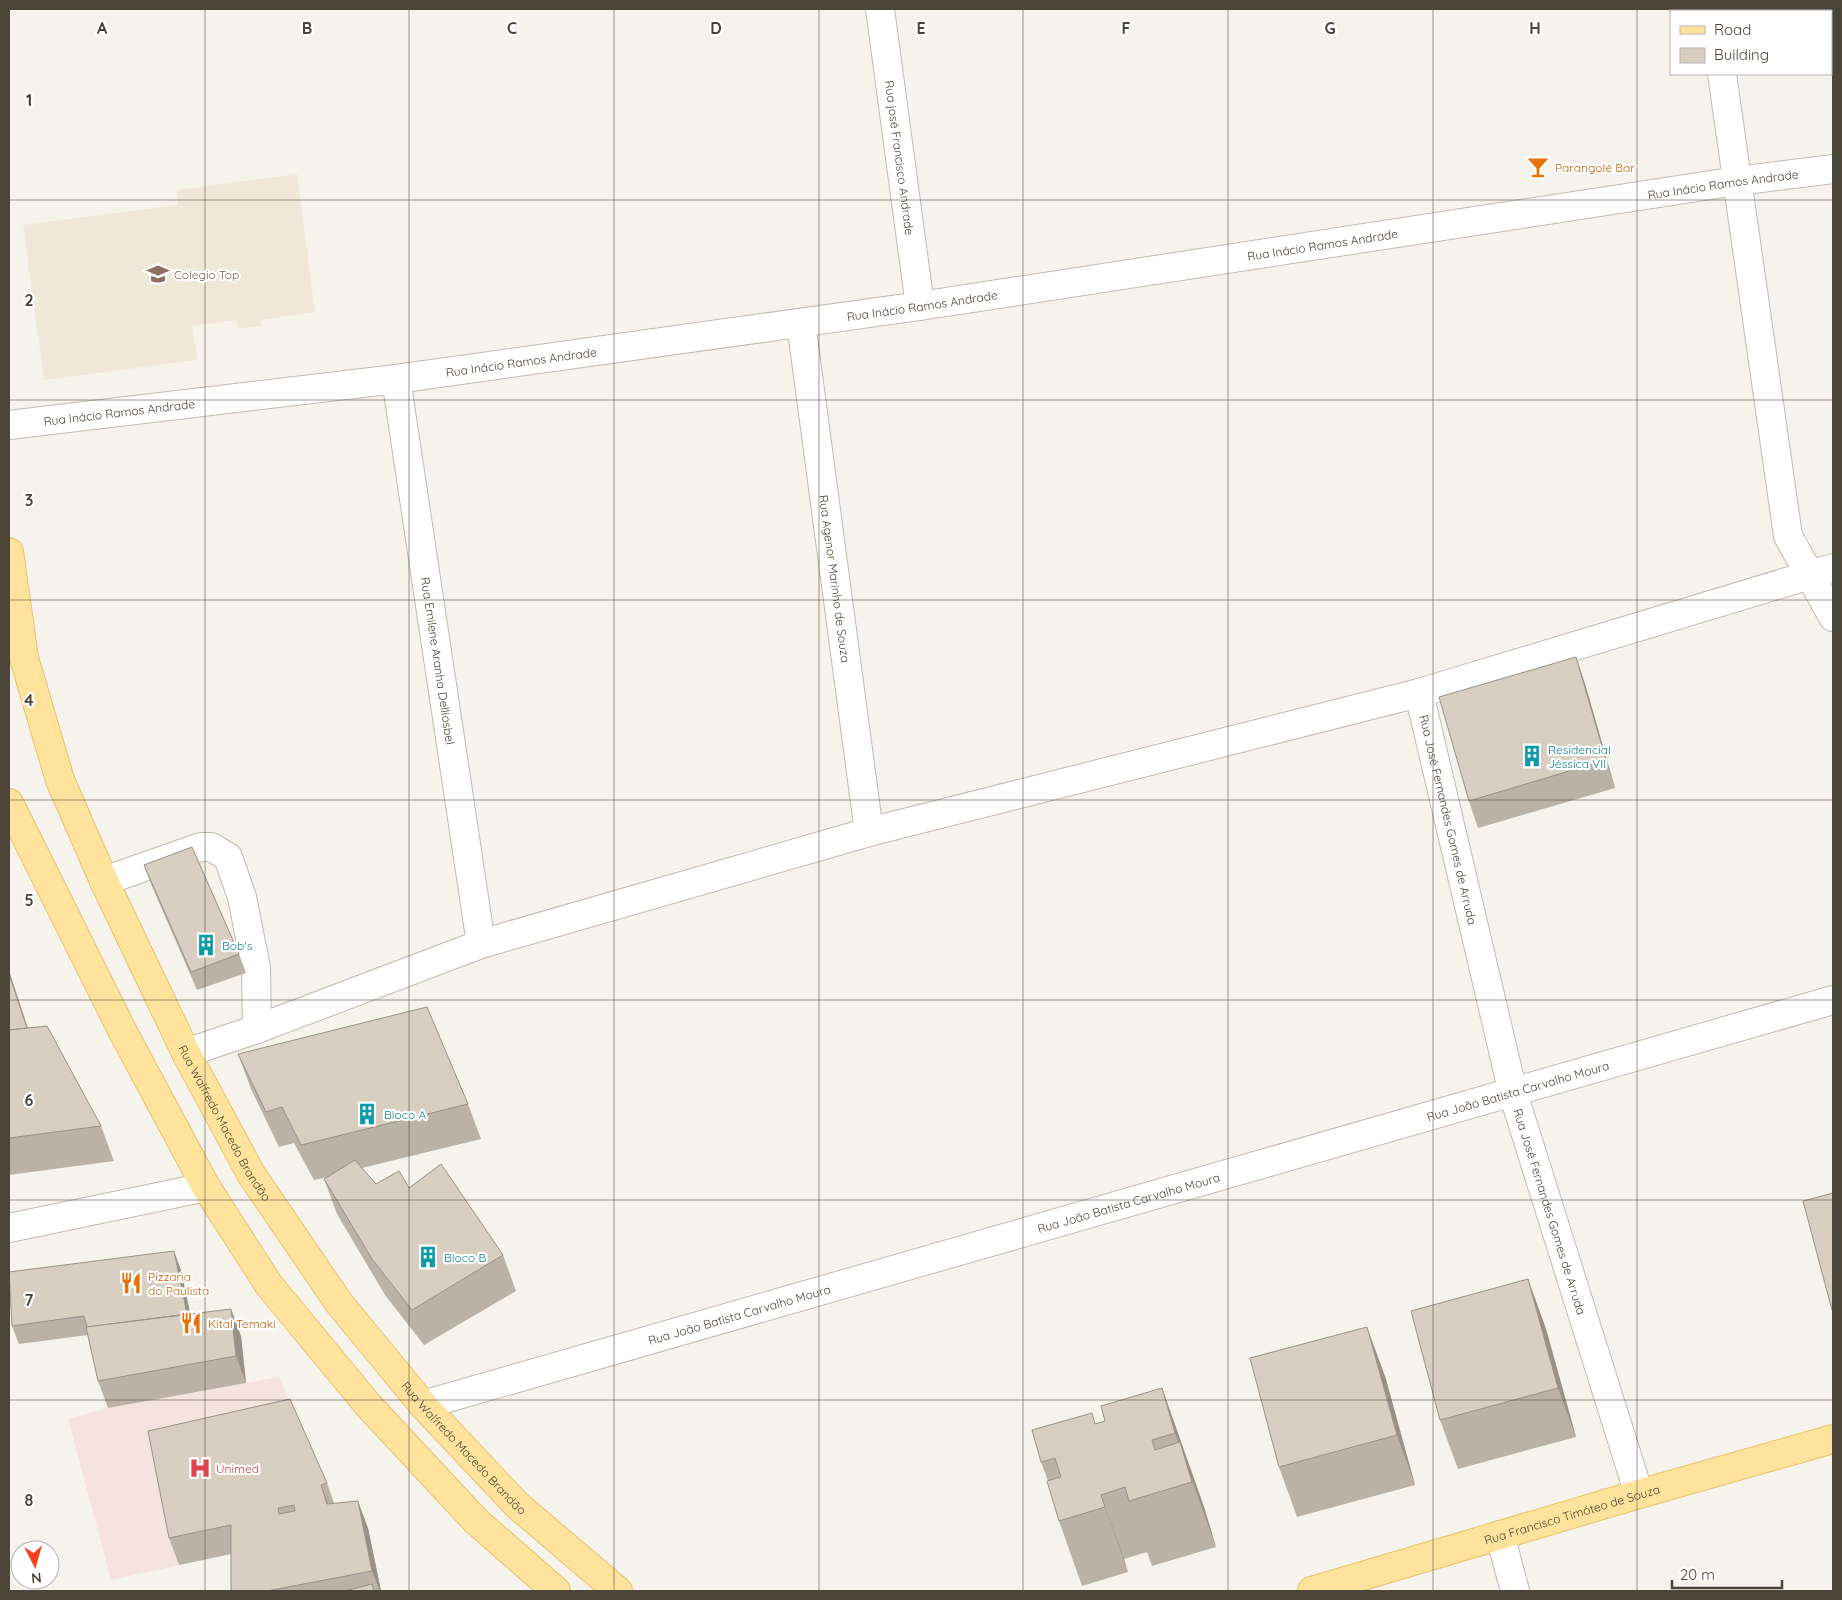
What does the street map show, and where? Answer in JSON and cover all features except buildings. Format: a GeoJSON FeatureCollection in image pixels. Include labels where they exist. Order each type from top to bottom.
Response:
{"type":"FeatureCollection","features":[{"type":"Feature","properties":{"kind":"main road","name":"Rua Walfredo Macedo Brandão"},"geometry":{"type":"LineString","coordinates":[[9,552],[24,658],[60,780],[104,881],[186,1053],[251,1174],[340,1303],[423,1404],[517,1505],[618,1591]]}},
{"type":"Feature","properties":{"kind":"main road"},"geometry":{"type":"LineString","coordinates":[[9,803],[124,1034],[206,1187],[269,1286],[368,1405],[476,1521],[556,1591]]}},
{"type":"Feature","properties":{"kind":"main road","name":"Rua Francisco Timóteo de Souza"},"geometry":{"type":"LineString","coordinates":[[1312,1591],[1639,1494],[1833,1439]]}},
{"type":"Feature","properties":{"kind":"street","name":"Rua josé Francisco Andrade"},"geometry":{"type":"LineString","coordinates":[[880,9],[920,306]]}},
{"type":"Feature","properties":{"kind":"street"},"geometry":{"type":"LineString","coordinates":[[1722,75],[1788,536],[1821,571],[1833,617]]}},
{"type":"Feature","properties":{"kind":"street","name":"Rua Inácio Ramos Andrade"},"geometry":{"type":"LineString","coordinates":[[9,425],[396,379],[801,323],[1737,180],[1833,169]]}},
{"type":"Feature","properties":{"kind":"street","name":"Rua Agenor Marinho de Souza"},"geometry":{"type":"LineString","coordinates":[[801,323],[870,832]]}},
{"type":"Feature","properties":{"kind":"street","name":"Rua Emilene Aranha Delliosbel"},"geometry":{"type":"LineString","coordinates":[[396,379],[481,944]]}},
{"type":"Feature","properties":{"kind":"street"},"geometry":{"type":"LineString","coordinates":[[186,1053],[257,1029],[481,944],[870,832],[1419,693],[1821,571]]}},
{"type":"Feature","properties":{"kind":"street","name":"Rua José Fernandes Gomes de Arruda"},"geometry":{"type":"LineString","coordinates":[[1419,693],[1513,1093],[1639,1494]]}},
{"type":"Feature","properties":{"kind":"street"},"geometry":{"type":"LineString","coordinates":[[104,881],[201,847],[211,847],[228,857],[242,897],[256,968],[257,1029]]}},
{"type":"Feature","properties":{"kind":"street","name":"Rua João Batista Carvalho Moura"},"geometry":{"type":"LineString","coordinates":[[423,1404],[1833,1000]]}},
{"type":"Feature","properties":{"kind":"street"},"geometry":{"type":"LineString","coordinates":[[9,1228],[206,1187]]}},
{"type":"Feature","properties":{"kind":"street"},"geometry":{"type":"LineString","coordinates":[[1500,1535],[1515,1591]]}},
{"type":"Feature","properties":{"kind":"shaded area"},"geometry":{"type":"Polygon","coordinates":[[[297,174],[315,312],[261,320],[261,326],[238,329],[237,320],[192,326],[197,360],[44,380],[23,225],[178,205],[177,190],[297,174]]]}},
{"type":"Feature","properties":{"kind":"shaded area","name":"Unimed"},"geometry":{"type":"Polygon","coordinates":[[[279,1377],[337,1510],[241,1552],[111,1580],[68,1419],[108,1408],[279,1377]]]}},
{"type":"Feature","properties":{"kind":"place","name":"Parangolé Bar"},"geometry":{"type":"Point","coordinates":[1538,167]}},
{"type":"Feature","properties":{"kind":"place","name":"Colegio Top"},"geometry":{"type":"Point","coordinates":[158,274]}},
{"type":"Feature","properties":{"kind":"place","name":"Residencial Jéssica VII"},"geometry":{"type":"Point","coordinates":[1532,756]}},
{"type":"Feature","properties":{"kind":"place","name":"Bob's"},"geometry":{"type":"Point","coordinates":[206,945]}},
{"type":"Feature","properties":{"kind":"place","name":"Bloco A"},"geometry":{"type":"Point","coordinates":[367,1114]}},
{"type":"Feature","properties":{"kind":"place","name":"Bloco B"},"geometry":{"type":"Point","coordinates":[428,1257]}},
{"type":"Feature","properties":{"kind":"place","name":"Pizzaria do Paulista"},"geometry":{"type":"Point","coordinates":[131,1283]}},
{"type":"Feature","properties":{"kind":"place","name":"Kital Temaki"},"geometry":{"type":"Point","coordinates":[191,1323]}},
{"type":"Feature","properties":{"kind":"place","name":"Unimed"},"geometry":{"type":"Point","coordinates":[200,1468]}}]}
